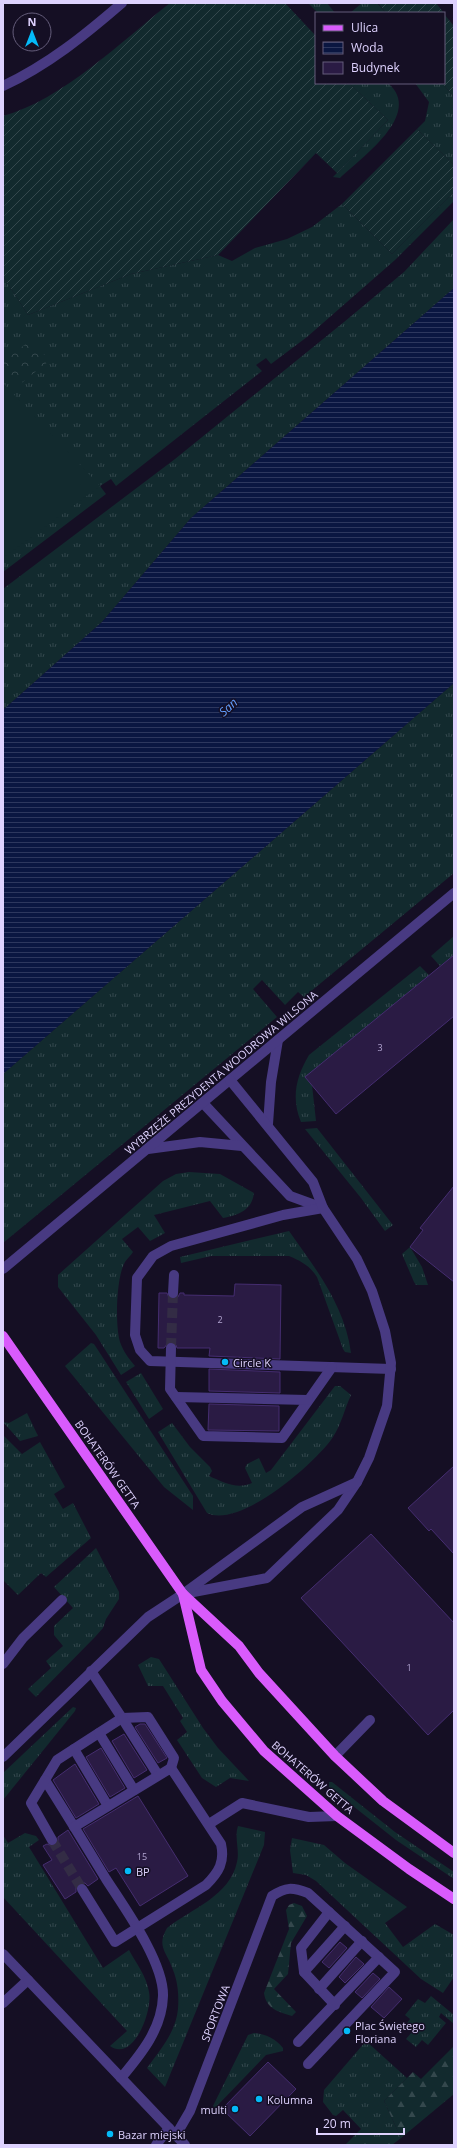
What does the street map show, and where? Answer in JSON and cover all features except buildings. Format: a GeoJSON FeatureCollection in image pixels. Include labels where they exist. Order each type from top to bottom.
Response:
{"type":"FeatureCollection","features":[{"type":"Feature","properties":{"kind":"main road","name":"BOHATERÓW GETTA"},"geometry":{"type":"LineString","coordinates":[[3,1336],[183,1594],[239,1646],[259,1673],[334,1756],[383,1801],[454,1853]]}},
{"type":"Feature","properties":{"kind":"main road","name":"BOHATERÓW GETTA"},"geometry":{"type":"LineString","coordinates":[[183,1594],[201,1670],[222,1701],[264,1751],[337,1816],[409,1869],[454,1899]]}},
{"type":"Feature","properties":{"kind":"street"},"geometry":{"type":"LineString","coordinates":[[3,86],[39,68],[84,36],[122,3]]}},
{"type":"Feature","properties":{"kind":"street","name":"WYBRZEŻE PREZYDENTA WOODROWA WILSONA"},"geometry":{"type":"LineString","coordinates":[[3,1269],[454,893]]}},
{"type":"Feature","properties":{"kind":"street"},"geometry":{"type":"LineString","coordinates":[[268,1124],[271,1082],[278,1040]]}},
{"type":"Feature","properties":{"kind":"street"},"geometry":{"type":"LineString","coordinates":[[183,1594],[267,1578],[338,1510],[357,1482],[369,1458],[387,1406],[391,1369],[385,1331],[372,1291],[357,1259],[323,1208],[313,1182],[268,1124],[230,1080]]}},
{"type":"Feature","properties":{"kind":"street"},"geometry":{"type":"LineString","coordinates":[[203,1103],[290,1196],[323,1208]]}},
{"type":"Feature","properties":{"kind":"street"},"geometry":{"type":"LineString","coordinates":[[148,1149],[200,1142],[242,1146]]}},
{"type":"Feature","properties":{"kind":"street"},"geometry":{"type":"LineString","coordinates":[[323,1208],[283,1215],[178,1244],[153,1256],[136,1278],[135,1335],[140,1350],[150,1362],[391,1369]]}},
{"type":"Feature","properties":{"kind":"street"},"geometry":{"type":"LineString","coordinates":[[173,1293],[174,1275]]}},
{"type":"Feature","properties":{"kind":"street"},"geometry":{"type":"LineString","coordinates":[[171,1348],[170,1389],[203,1436],[282,1438],[332,1367]]}},
{"type":"Feature","properties":{"kind":"street"},"geometry":{"type":"LineString","coordinates":[[176,1397],[308,1400]]}},
{"type":"Feature","properties":{"kind":"street"},"geometry":{"type":"LineString","coordinates":[[3,1757],[148,1617],[183,1594],[302,1507],[357,1482]]}},
{"type":"Feature","properties":{"kind":"street"},"geometry":{"type":"LineString","coordinates":[[3,1664],[23,1638],[62,1600]]}},
{"type":"Feature","properties":{"kind":"street"},"geometry":{"type":"LineString","coordinates":[[91,1671],[158,1775]]}},
{"type":"Feature","properties":{"kind":"street"},"geometry":{"type":"LineString","coordinates":[[52,1840],[31,1803],[57,1760],[122,1718],[148,1717],[174,1758],[171,1768],[74,1827]]}},
{"type":"Feature","properties":{"kind":"street"},"geometry":{"type":"LineString","coordinates":[[334,1756],[370,1720]]}},
{"type":"Feature","properties":{"kind":"street"},"geometry":{"type":"LineString","coordinates":[[99,1733],[134,1790]]}},
{"type":"Feature","properties":{"kind":"street"},"geometry":{"type":"LineString","coordinates":[[74,1749],[108,1806]]}},
{"type":"Feature","properties":{"kind":"street"},"geometry":{"type":"LineString","coordinates":[[82,1889],[116,1942],[206,1885],[216,1875],[222,1864],[223,1854],[221,1844],[171,1768]]}},
{"type":"Feature","properties":{"kind":"street"},"geometry":{"type":"LineString","coordinates":[[45,1780],[137,1928],[159,1972],[163,1995],[159,2020],[147,2047],[121,2078]]}},
{"type":"Feature","properties":{"kind":"street"},"geometry":{"type":"LineString","coordinates":[[209,1824],[242,1803],[309,1816],[337,1816]]}},
{"type":"Feature","properties":{"kind":"street","name":"SPORTOWA"},"geometry":{"type":"LineString","coordinates":[[176,2135],[190,2111],[272,1896],[281,1890],[295,1888],[308,1893],[329,1912]]}},
{"type":"Feature","properties":{"kind":"street"},"geometry":{"type":"LineString","coordinates":[[308,2064],[395,1972],[329,1912],[301,1948],[304,1972],[334,2005]]}},
{"type":"Feature","properties":{"kind":"street"},"geometry":{"type":"LineString","coordinates":[[304,1972],[345,1926]]}},
{"type":"Feature","properties":{"kind":"street"},"geometry":{"type":"LineString","coordinates":[[319,1989],[362,1941]]}},
{"type":"Feature","properties":{"kind":"street"},"geometry":{"type":"LineString","coordinates":[[3,1954],[185,2145]]}},
{"type":"Feature","properties":{"kind":"street"},"geometry":{"type":"LineString","coordinates":[[298,2042],[379,1957]]}},
{"type":"Feature","properties":{"kind":"street"},"geometry":{"type":"LineString","coordinates":[[3,2003],[28,1980]]}},
{"type":"Feature","properties":{"kind":"street"},"geometry":{"type":"LineString","coordinates":[[156,2145],[169,2128]]}},
{"type":"Feature","properties":{"kind":"green space"},"geometry":{"type":"Polygon","coordinates":[[[170,3],[285,3],[315,35],[315,84],[350,84],[388,120],[337,173],[316,153],[218,255],[131,274],[28,315],[3,276],[3,116],[25,108],[47,97],[91,68],[170,3]]]}},
{"type":"Feature","properties":{"kind":"green space"},"geometry":{"type":"Polygon","coordinates":[[[308,3],[327,3],[334,12],[317,12],[308,3]]]}},
{"type":"Feature","properties":{"kind":"green space"},"geometry":{"type":"Polygon","coordinates":[[[362,3],[377,3],[385,12],[351,12],[362,3]]]}},
{"type":"Feature","properties":{"kind":"green space"},"geometry":{"type":"Polygon","coordinates":[[[378,3],[436,3],[443,12],[385,12],[378,3]]]}},
{"type":"Feature","properties":{"kind":"green space"},"geometry":{"type":"Polygon","coordinates":[[[445,15],[454,26],[454,97],[443,84],[445,84],[445,15]]]}},
{"type":"Feature","properties":{"kind":"green space"},"geometry":{"type":"Polygon","coordinates":[[[350,84],[389,84],[397,95],[399,108],[394,121],[385,135],[374,147],[340,178],[333,177],[388,120],[350,84]]]}},
{"type":"Feature","properties":{"kind":"green space"},"geometry":{"type":"Polygon","coordinates":[[[416,84],[443,84],[454,97],[454,165],[417,129],[425,121],[429,102],[416,84]]]}},
{"type":"Feature","properties":{"kind":"green space"},"geometry":{"type":"Polygon","coordinates":[[[417,129],[454,165],[454,192],[392,254],[342,204],[417,129]]]}},
{"type":"Feature","properties":{"kind":"green space"},"geometry":{"type":"Polygon","coordinates":[[[454,192],[454,201],[395,260],[307,337],[271,364],[266,358],[256,365],[262,371],[116,486],[111,479],[100,486],[106,494],[3,572],[3,276],[28,315],[131,274],[218,255],[232,261],[255,248],[287,239],[312,227],[342,204],[392,254],[454,192]]]}},
{"type":"Feature","properties":{"kind":"green space"},"geometry":{"type":"Polygon","coordinates":[[[454,219],[454,288],[191,518],[102,622],[3,710],[3,589],[175,459],[344,322],[404,272],[454,219]]]}},
{"type":"Feature","properties":{"kind":"green space"},"geometry":{"type":"Polygon","coordinates":[[[32,339],[49,361],[19,385],[3,365],[3,362],[32,339]]]}},
{"type":"Feature","properties":{"kind":"green space"},"geometry":{"type":"Polygon","coordinates":[[[3,383],[100,486],[3,558],[3,383]]]}},
{"type":"Feature","properties":{"kind":"green space"},"geometry":{"type":"Polygon","coordinates":[[[454,683],[454,873],[304,997],[298,992],[285,1005],[262,980],[253,989],[277,1017],[3,1243],[3,1074],[454,683]]]}},
{"type":"Feature","properties":{"kind":"green space"},"geometry":{"type":"Polygon","coordinates":[[[454,936],[454,955],[440,966],[431,956],[454,936]]]}},
{"type":"Feature","properties":{"kind":"green space"},"geometry":{"type":"Polygon","coordinates":[[[420,966],[429,975],[306,1077],[312,1085],[316,1121],[301,1122],[296,1104],[296,1088],[301,1071],[309,1055],[420,966]]]}},
{"type":"Feature","properties":{"kind":"green space"},"geometry":{"type":"Polygon","coordinates":[[[317,1128],[393,1225],[385,1231],[361,1198],[305,1129],[317,1128]]]}},
{"type":"Feature","properties":{"kind":"green space"},"geometry":{"type":"Polygon","coordinates":[[[189,1172],[220,1174],[254,1193],[253,1199],[248,1208],[244,1211],[223,1218],[210,1201],[154,1215],[165,1233],[150,1241],[138,1227],[122,1239],[133,1252],[125,1262],[122,1269],[118,1290],[118,1335],[126,1355],[135,1366],[121,1375],[96,1335],[58,1287],[58,1275],[163,1181],[176,1174],[189,1172]]]}},
{"type":"Feature","properties":{"kind":"green space"},"geometry":{"type":"Polygon","coordinates":[[[289,1231],[319,1274],[336,1304],[343,1319],[351,1353],[345,1352],[343,1349],[317,1277],[305,1264],[289,1256],[211,1256],[181,1263],[180,1257],[289,1231]]]}},
{"type":"Feature","properties":{"kind":"green space"},"geometry":{"type":"Polygon","coordinates":[[[410,1247],[422,1267],[428,1285],[416,1285],[414,1282],[402,1254],[410,1247]]]}},
{"type":"Feature","properties":{"kind":"green space"},"geometry":{"type":"Polygon","coordinates":[[[91,1343],[94,1344],[193,1496],[193,1510],[164,1487],[65,1366],[91,1343]]]}},
{"type":"Feature","properties":{"kind":"green space"},"geometry":{"type":"Polygon","coordinates":[[[141,1373],[163,1409],[149,1419],[126,1382],[141,1373]]]}},
{"type":"Feature","properties":{"kind":"green space"},"geometry":{"type":"Polygon","coordinates":[[[335,1386],[340,1386],[351,1395],[333,1437],[324,1449],[294,1477],[275,1491],[238,1512],[221,1515],[207,1513],[158,1432],[172,1423],[190,1447],[210,1467],[212,1471],[209,1476],[230,1484],[241,1486],[246,1485],[252,1483],[245,1468],[247,1464],[259,1458],[266,1473],[271,1470],[335,1386]]]}},
{"type":"Feature","properties":{"kind":"green space"},"geometry":{"type":"Polygon","coordinates":[[[27,1413],[38,1436],[20,1441],[3,1422],[9,1423],[27,1413]]]}},
{"type":"Feature","properties":{"kind":"green space"},"geometry":{"type":"Polygon","coordinates":[[[3,1435],[22,1454],[40,1442],[65,1487],[54,1494],[63,1509],[73,1503],[91,1538],[46,1577],[41,1573],[18,1595],[3,1580],[3,1435]]]}},
{"type":"Feature","properties":{"kind":"green space"},"geometry":{"type":"Polygon","coordinates":[[[96,1548],[119,1592],[119,1599],[106,1619],[103,1628],[36,1697],[28,1689],[51,1668],[46,1661],[63,1646],[54,1635],[54,1626],[73,1608],[54,1587],[96,1548]]]}},
{"type":"Feature","properties":{"kind":"green space"},"geometry":{"type":"Polygon","coordinates":[[[151,1657],[159,1659],[203,1728],[218,1748],[249,1781],[230,1778],[216,1787],[202,1778],[177,1740],[187,1732],[180,1721],[183,1718],[163,1686],[148,1686],[138,1665],[151,1657]]]}},
{"type":"Feature","properties":{"kind":"green space"},"geometry":{"type":"Polygon","coordinates":[[[73,1707],[76,1708],[75,1711],[3,1800],[3,1773],[73,1707]]]}},
{"type":"Feature","properties":{"kind":"green space"},"geometry":{"type":"Polygon","coordinates":[[[329,1782],[332,1782],[395,1832],[454,1872],[454,1879],[396,1840],[329,1787],[329,1782]]]}},
{"type":"Feature","properties":{"kind":"green space"},"geometry":{"type":"Polygon","coordinates":[[[238,1826],[265,1832],[264,1845],[165,2087],[147,2068],[171,2033],[177,2017],[178,2009],[178,1994],[175,1975],[162,1945],[162,1940],[167,1928],[218,1893],[233,1874],[238,1858],[238,1826]]]}},
{"type":"Feature","properties":{"kind":"green space"},"geometry":{"type":"Polygon","coordinates":[[[25,1833],[36,1836],[39,1840],[29,1847],[103,1968],[129,1950],[144,1976],[149,1992],[148,2010],[140,2032],[134,2041],[127,2047],[119,2049],[110,2046],[127,2031],[3,1897],[3,1835],[8,1843],[25,1833]]]}},
{"type":"Feature","properties":{"kind":"green space"},"geometry":{"type":"Polygon","coordinates":[[[292,1838],[324,1845],[345,1863],[407,1907],[385,1923],[403,1947],[435,1924],[454,1935],[454,1977],[443,1993],[421,1979],[316,1881],[306,1875],[293,1873],[290,1850],[292,1838]]]}},
{"type":"Feature","properties":{"kind":"green space"},"geometry":{"type":"Polygon","coordinates":[[[294,1903],[302,1906],[307,1916],[291,1943],[288,1974],[274,1989],[296,2012],[292,2016],[278,2011],[270,2006],[267,2003],[264,1993],[289,1929],[286,1910],[289,1905],[294,1903]]]}},
{"type":"Feature","properties":{"kind":"green space"},"geometry":{"type":"Polygon","coordinates":[[[431,1996],[454,2015],[454,2024],[441,2013],[439,2017],[446,2023],[428,2045],[422,2040],[416,2047],[406,2039],[412,2032],[405,2026],[410,2019],[405,2015],[418,1999],[425,2003],[431,1996]]]}},
{"type":"Feature","properties":{"kind":"green space"},"geometry":{"type":"Polygon","coordinates":[[[254,2033],[263,2034],[274,2040],[283,2048],[283,2051],[266,2055],[215,2108],[213,2106],[248,2035],[254,2033]]]}},
{"type":"Feature","properties":{"kind":"green space"},"geometry":{"type":"Polygon","coordinates":[[[366,2041],[407,2078],[384,2101],[401,2138],[392,2145],[345,2145],[361,2129],[343,2110],[336,2116],[333,2115],[323,2102],[324,2090],[366,2041]]]}},
{"type":"Feature","properties":{"kind":"green space"},"geometry":{"type":"Polygon","coordinates":[[[454,2046],[454,2094],[401,2138],[384,2101],[413,2072],[421,2079],[454,2046]]]}},
{"type":"Feature","properties":{"kind":"water","name":"San"},"geometry":{"type":"Polygon","coordinates":[[[454,288],[454,683],[3,1074],[3,710],[102,622],[191,518],[454,288]]]}},
{"type":"Feature","properties":{"kind":"tunnel"},"geometry":{"type":"LineString","coordinates":[[171,1348],[173,1293]]}},
{"type":"Feature","properties":{"kind":"tunnel"},"geometry":{"type":"LineString","coordinates":[[52,1840],[82,1889]]}},
{"type":"Feature","properties":{"kind":"place","name":"Circle K"},"geometry":{"type":"Point","coordinates":[225,1362]}},
{"type":"Feature","properties":{"kind":"place","name":"BP"},"geometry":{"type":"Point","coordinates":[128,1871]}},
{"type":"Feature","properties":{"kind":"place","name":"Plac Świętego Floriana"},"geometry":{"type":"Point","coordinates":[347,2031]}},
{"type":"Feature","properties":{"kind":"place","name":"Kolumna"},"geometry":{"type":"Point","coordinates":[259,2099]}},
{"type":"Feature","properties":{"kind":"place","name":"multi"},"geometry":{"type":"Point","coordinates":[235,2109]}},
{"type":"Feature","properties":{"kind":"place","name":"Bazar miejski"},"geometry":{"type":"Point","coordinates":[110,2134]}}]}
